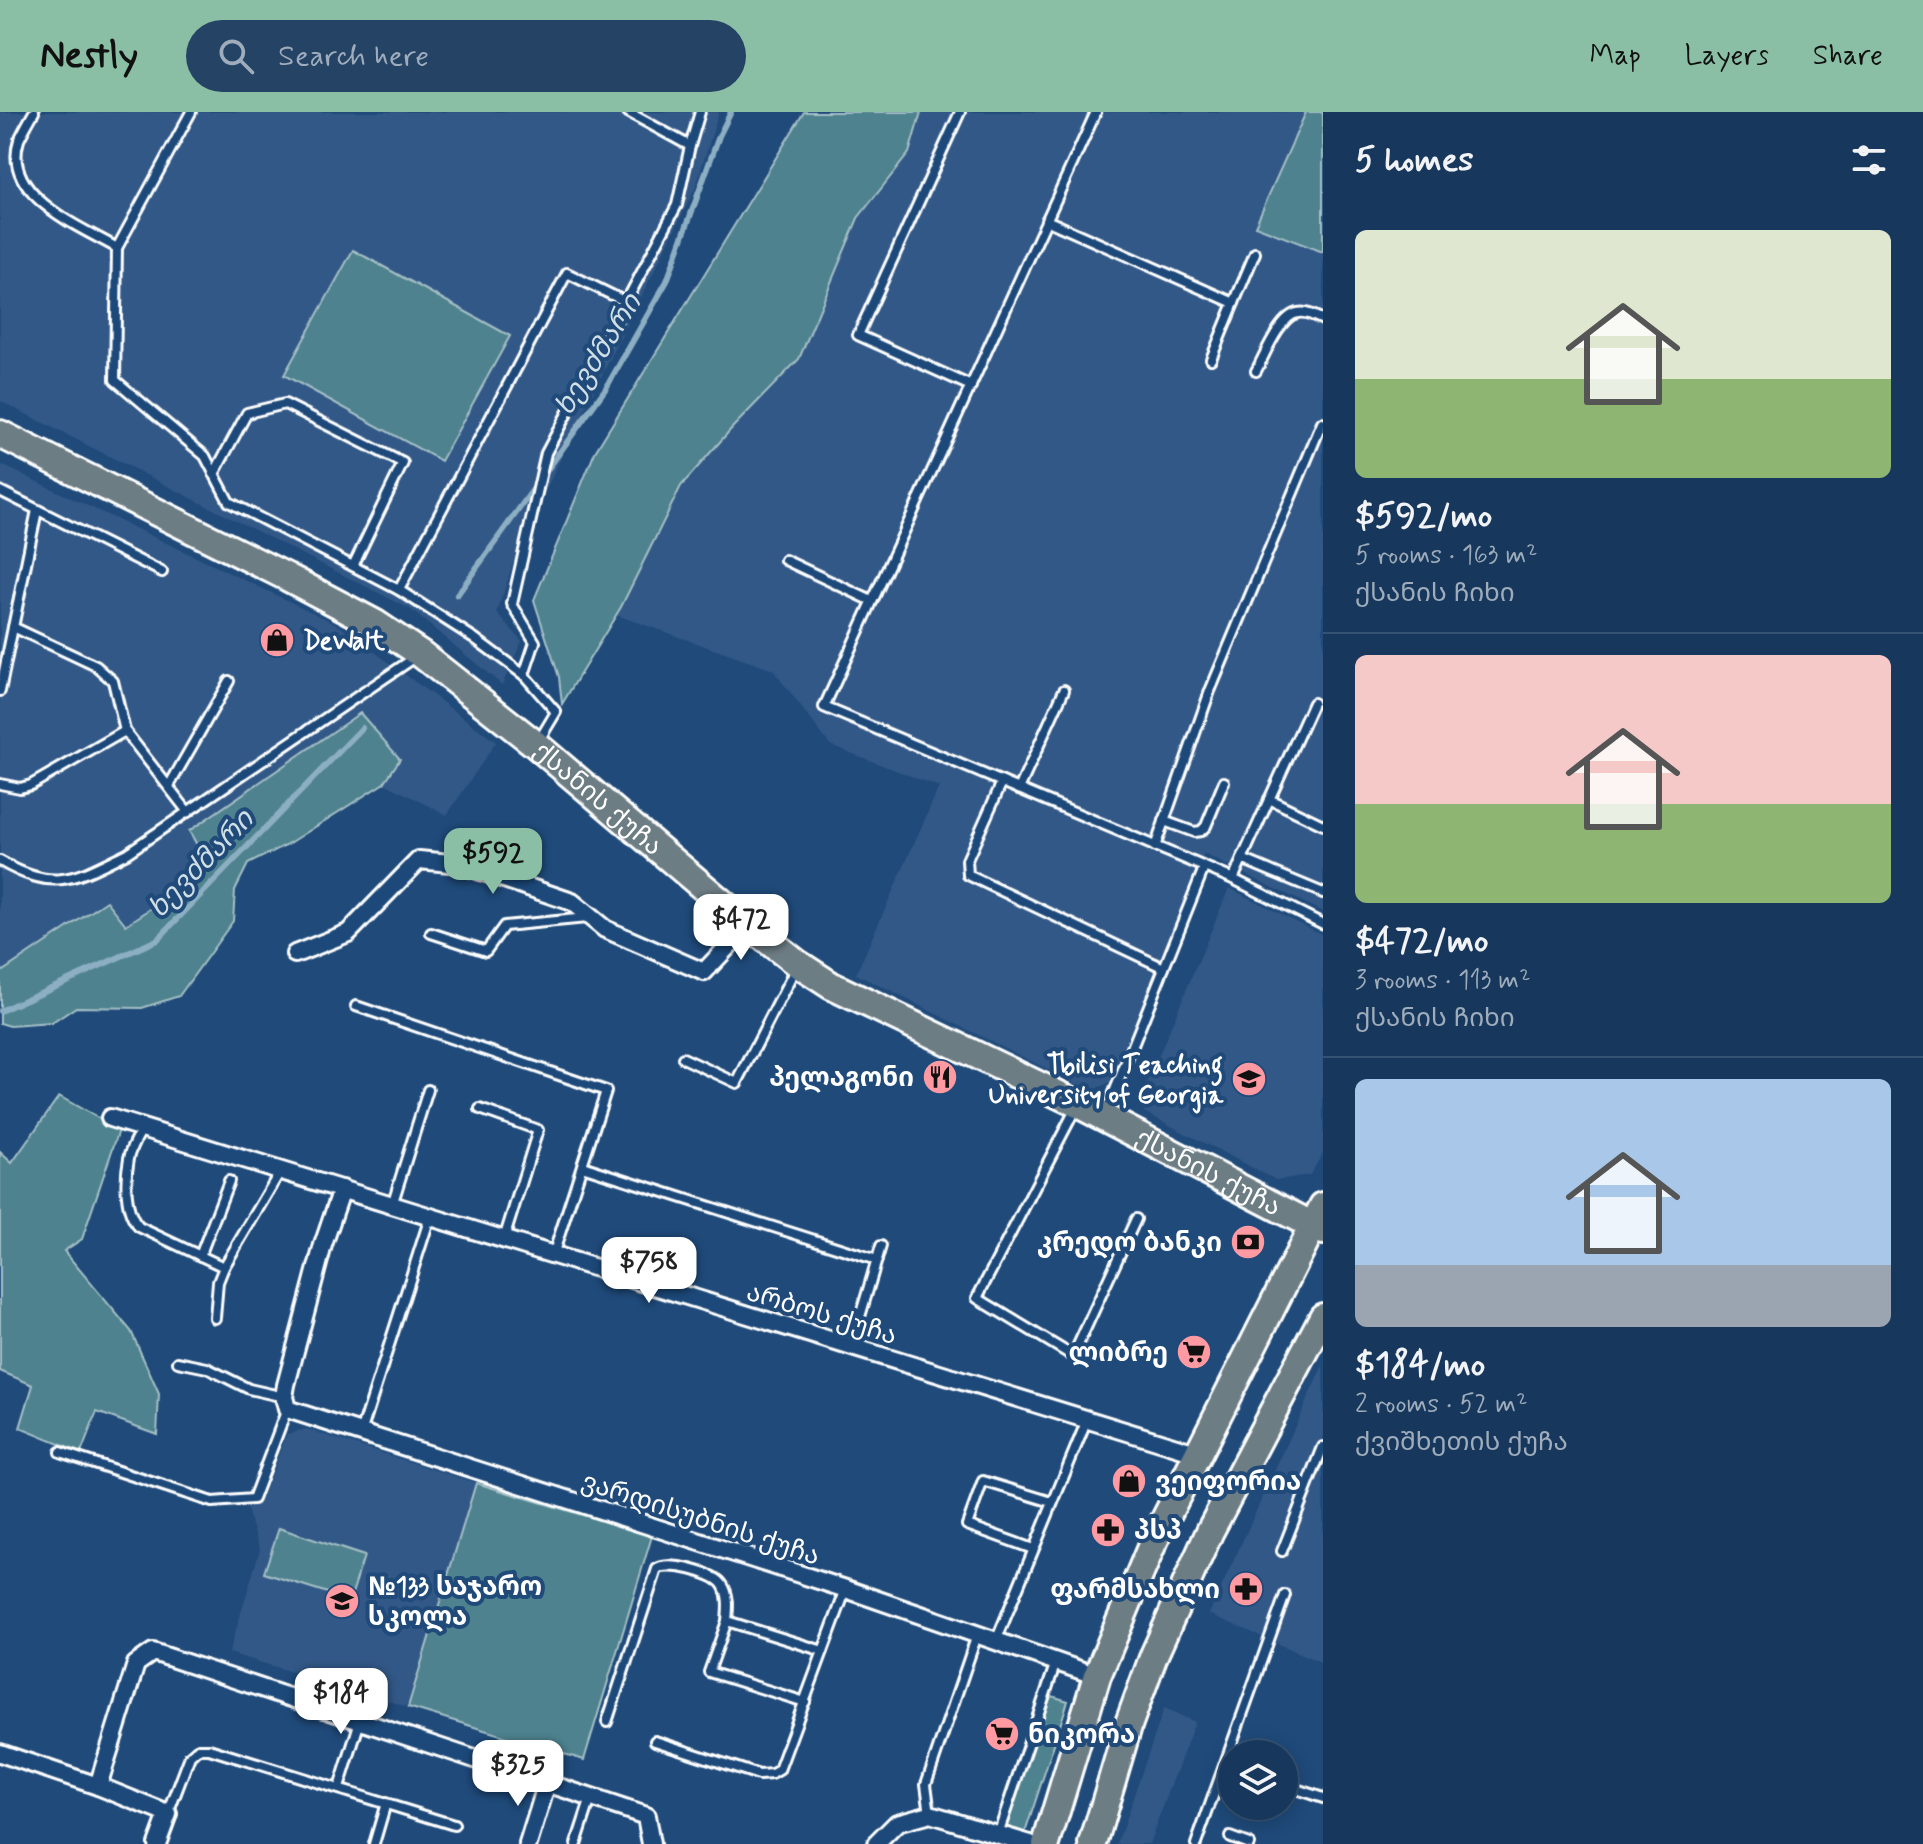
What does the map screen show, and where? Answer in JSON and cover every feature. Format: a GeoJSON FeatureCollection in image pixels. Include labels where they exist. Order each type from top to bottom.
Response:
{"type":"FeatureCollection","features":[{"type":"Feature","properties":{"kind":"main road","name":"ქსანის ქუჩა"},"geometry":{"type":"LineString","coordinates":[[0,434],[376,624],[421,654],[535,744],[748,925],[832,986],[1320,1221]]}},
{"type":"Feature","properties":{"kind":"main road"},"geometry":{"type":"LineString","coordinates":[[1046,1844],[1097,1676],[1152,1545],[1320,1221]]}},
{"type":"Feature","properties":{"kind":"main road"},"geometry":{"type":"LineString","coordinates":[[1093,1844],[1129,1723],[1151,1663],[1210,1531],[1322,1326]]}},
{"type":"Feature","properties":{"kind":"main road"},"geometry":{"type":"LineString","coordinates":[[1109,1649],[1115,1662],[1123,1668],[1133,1671],[1151,1663]]}},
{"type":"Feature","properties":{"kind":"main road"},"geometry":{"type":"LineString","coordinates":[[1089,1707],[1101,1702],[1113,1702],[1123,1708],[1129,1723]]}},
{"type":"Feature","properties":{"kind":"street"},"geometry":{"type":"LineString","coordinates":[[295,954],[348,933],[419,860],[460,864],[572,902],[605,929],[704,972],[748,925]]}},
{"type":"Feature","properties":{"kind":"street","name":"არბოს ქუჩა"},"geometry":{"type":"LineString","coordinates":[[110,1118],[1199,1454]]}},
{"type":"Feature","properties":{"kind":"street"},"geometry":{"type":"LineString","coordinates":[[286,1403],[323,1245],[342,1189]]}},
{"type":"Feature","properties":{"kind":"street","name":"ვარდისუბნის ქუჩა"},"geometry":{"type":"LineString","coordinates":[[286,1403],[361,1434],[846,1589],[1097,1676]]}},
{"type":"Feature","properties":{"kind":"street"},"geometry":{"type":"LineString","coordinates":[[98,1786],[136,1664],[153,1652],[646,1816],[651,1844]]}},
{"type":"Feature","properties":{"kind":"street"},"geometry":{"type":"LineString","coordinates":[[0,1753],[98,1786],[168,1814],[157,1844]]}},
{"type":"Feature","properties":{"kind":"street"},"geometry":{"type":"LineString","coordinates":[[528,1844],[547,1783]]}},
{"type":"Feature","properties":{"kind":"street"},"geometry":{"type":"LineString","coordinates":[[876,1844],[897,1823],[930,1814],[1030,1844]]}},
{"type":"Feature","properties":{"kind":"lane"},"geometry":{"type":"LineString","coordinates":[[34,112],[18,143],[21,174],[27,188],[45,207],[117,248]]}},
{"type":"Feature","properties":{"kind":"lane"},"geometry":{"type":"LineString","coordinates":[[191,112],[117,248],[115,380],[205,456],[229,502],[399,590],[474,638],[524,675],[556,712],[535,744]]}},
{"type":"Feature","properties":{"kind":"lane"},"geometry":{"type":"LineString","coordinates":[[628,112],[690,146]]}},
{"type":"Feature","properties":{"kind":"lane"},"geometry":{"type":"LineString","coordinates":[[524,675],[535,642],[512,604],[546,453],[677,205],[700,112]]}},
{"type":"Feature","properties":{"kind":"lane"},"geometry":{"type":"LineString","coordinates":[[960,112],[858,335],[971,386]]}},
{"type":"Feature","properties":{"kind":"lane"},"geometry":{"type":"LineString","coordinates":[[1096,112],[824,707],[1233,879],[1323,924]]}},
{"type":"Feature","properties":{"kind":"lane"},"geometry":{"type":"LineString","coordinates":[[1046,220],[1234,303]]}},
{"type":"Feature","properties":{"kind":"lane"},"geometry":{"type":"LineString","coordinates":[[1211,359],[1255,253]]}},
{"type":"Feature","properties":{"kind":"lane"},"geometry":{"type":"LineString","coordinates":[[399,590],[567,273],[626,302]]}},
{"type":"Feature","properties":{"kind":"lane"},"geometry":{"type":"LineString","coordinates":[[1256,371],[1280,326],[1291,314],[1301,312],[1323,320]]}},
{"type":"Feature","properties":{"kind":"lane"},"geometry":{"type":"LineString","coordinates":[[214,474],[247,413],[285,404],[403,463],[353,566]]}},
{"type":"Feature","properties":{"kind":"lane"},"geometry":{"type":"LineString","coordinates":[[1155,847],[1210,691],[1322,423]]}},
{"type":"Feature","properties":{"kind":"lane"},"geometry":{"type":"LineString","coordinates":[[0,491],[162,572]]}},
{"type":"Feature","properties":{"kind":"lane"},"geometry":{"type":"LineString","coordinates":[[0,691],[37,510]]}},
{"type":"Feature","properties":{"kind":"lane"},"geometry":{"type":"LineString","coordinates":[[785,560],[872,601]]}},
{"type":"Feature","properties":{"kind":"lane"},"geometry":{"type":"LineString","coordinates":[[13,627],[96,666],[113,681],[125,731],[188,812]]}},
{"type":"Feature","properties":{"kind":"lane"},"geometry":{"type":"LineString","coordinates":[[0,861],[33,878],[65,880],[81,876],[127,853],[421,654]]}},
{"type":"Feature","properties":{"kind":"lane"},"geometry":{"type":"LineString","coordinates":[[169,786],[229,681]]}},
{"type":"Feature","properties":{"kind":"lane"},"geometry":{"type":"LineString","coordinates":[[1019,789],[1064,690]]}},
{"type":"Feature","properties":{"kind":"lane"},"geometry":{"type":"LineString","coordinates":[[1233,879],[1313,703]]}},
{"type":"Feature","properties":{"kind":"lane"},"geometry":{"type":"LineString","coordinates":[[0,784],[20,788],[31,785],[125,731]]}},
{"type":"Feature","properties":{"kind":"lane"},"geometry":{"type":"LineString","coordinates":[[1002,782],[967,860],[968,875],[1164,968]]}},
{"type":"Feature","properties":{"kind":"lane"},"geometry":{"type":"LineString","coordinates":[[1164,821],[1194,832],[1201,831],[1206,826],[1224,782]]}},
{"type":"Feature","properties":{"kind":"lane"},"geometry":{"type":"LineString","coordinates":[[1269,799],[1323,825]]}},
{"type":"Feature","properties":{"kind":"lane"},"geometry":{"type":"LineString","coordinates":[[1242,859],[1323,893]]}},
{"type":"Feature","properties":{"kind":"lane"},"geometry":{"type":"LineString","coordinates":[[1104,1117],[1116,1094],[1204,868]]}},
{"type":"Feature","properties":{"kind":"lane"},"geometry":{"type":"LineString","coordinates":[[431,933],[486,951],[504,926],[588,917]]}},
{"type":"Feature","properties":{"kind":"lane"},"geometry":{"type":"LineString","coordinates":[[683,1058],[737,1083],[798,964]]}},
{"type":"Feature","properties":{"kind":"lane"},"geometry":{"type":"LineString","coordinates":[[356,1006],[606,1091],[553,1255]]}},
{"type":"Feature","properties":{"kind":"lane"},"geometry":{"type":"LineString","coordinates":[[392,1205],[428,1090]]}},
{"type":"Feature","properties":{"kind":"lane"},"geometry":{"type":"LineString","coordinates":[[1078,1104],[977,1298],[1073,1356],[1136,1219]]}},
{"type":"Feature","properties":{"kind":"lane"},"geometry":{"type":"LineString","coordinates":[[480,1109],[538,1130],[504,1239]]}},
{"type":"Feature","properties":{"kind":"lane"},"geometry":{"type":"LineString","coordinates":[[142,1128],[129,1155],[130,1215],[139,1227],[224,1267]]}},
{"type":"Feature","properties":{"kind":"lane"},"geometry":{"type":"LineString","coordinates":[[582,1166],[877,1260]]}},
{"type":"Feature","properties":{"kind":"lane"},"geometry":{"type":"LineString","coordinates":[[215,1318],[218,1282],[224,1267],[281,1170]]}},
{"type":"Feature","properties":{"kind":"lane"},"geometry":{"type":"LineString","coordinates":[[200,1256],[229,1181]]}},
{"type":"Feature","properties":{"kind":"lane"},"geometry":{"type":"LineString","coordinates":[[361,1434],[430,1217]]}},
{"type":"Feature","properties":{"kind":"lane"},"geometry":{"type":"LineString","coordinates":[[851,1347],[881,1246]]}},
{"type":"Feature","properties":{"kind":"lane"},"geometry":{"type":"LineString","coordinates":[[60,1452],[212,1502],[253,1499],[286,1403],[207,1368],[178,1362]]}},
{"type":"Feature","properties":{"kind":"lane"},"geometry":{"type":"LineString","coordinates":[[996,1641],[1088,1419]]}},
{"type":"Feature","properties":{"kind":"lane"},"geometry":{"type":"LineString","coordinates":[[1282,1551],[1323,1447]]}},
{"type":"Feature","properties":{"kind":"lane"},"geometry":{"type":"LineString","coordinates":[[1033,1549],[967,1525],[983,1481],[1052,1502]]}},
{"type":"Feature","properties":{"kind":"lane"},"geometry":{"type":"LineString","coordinates":[[607,1722],[657,1569],[664,1564],[715,1578],[721,1583],[728,1604],[727,1621],[709,1672],[805,1702]]}},
{"type":"Feature","properties":{"kind":"lane"},"geometry":{"type":"LineString","coordinates":[[655,1741],[759,1775],[779,1770],[846,1589]]}},
{"type":"Feature","properties":{"kind":"lane"},"geometry":{"type":"LineString","coordinates":[[1196,1844],[1285,1595]]}},
{"type":"Feature","properties":{"kind":"lane"},"geometry":{"type":"LineString","coordinates":[[727,1621],[823,1651]]}},
{"type":"Feature","properties":{"kind":"lane"},"geometry":{"type":"LineString","coordinates":[[930,1814],[926,1784],[977,1635]]}},
{"type":"Feature","properties":{"kind":"lane"},"geometry":{"type":"LineString","coordinates":[[998,1834],[1056,1662]]}},
{"type":"Feature","properties":{"kind":"lane"},"geometry":{"type":"LineString","coordinates":[[339,1788],[360,1721]]}},
{"type":"Feature","properties":{"kind":"lane"},"geometry":{"type":"LineString","coordinates":[[168,1814],[190,1756],[198,1749],[209,1749],[454,1825]]}},
{"type":"Feature","properties":{"kind":"lane"},"geometry":{"type":"LineString","coordinates":[[1298,1790],[1323,1798]]}},
{"type":"Feature","properties":{"kind":"lane"},"geometry":{"type":"LineString","coordinates":[[576,1844],[591,1798]]}},
{"type":"Feature","properties":{"kind":"lane"},"geometry":{"type":"LineString","coordinates":[[374,1844],[386,1803]]}},
{"type":"Feature","properties":{"kind":"lane"},"geometry":{"type":"LineString","coordinates":[[1230,1837],[1249,1844]]}},
{"type":"Feature","properties":{"kind":"shaded area"},"geometry":{"type":"Polygon","coordinates":[[[0,112],[719,112],[695,189],[516,554],[497,613],[522,641],[502,685],[410,609],[0,401],[0,112]]]}},
{"type":"Feature","properties":{"kind":"shaded area"},"geometry":{"type":"Polygon","coordinates":[[[921,112],[1306,112],[1255,225],[1323,252],[1323,912],[1204,854],[1109,1083],[1091,1091],[856,974],[939,787],[830,745],[773,670],[616,615],[681,486],[799,359],[858,218],[909,153],[921,112]]]}},
{"type":"Feature","properties":{"kind":"shaded area"},"geometry":{"type":"Polygon","coordinates":[[[0,464],[337,624],[496,742],[447,815],[384,783],[400,758],[190,831],[211,868],[126,925],[107,901],[0,973],[0,464]]]}},
{"type":"Feature","properties":{"kind":"shaded area"},"geometry":{"type":"Polygon","coordinates":[[[1229,888],[1323,935],[1323,1153],[1310,1175],[1276,1180],[1144,1112],[1140,1100],[1229,888]]]}},
{"type":"Feature","properties":{"kind":"shaded area"},"geometry":{"type":"Polygon","coordinates":[[[1323,1365],[1323,1663],[1209,1614],[1323,1365]]]}},
{"type":"Feature","properties":{"kind":"shaded area","name":"№133 საჯარო სკოლა"},"geometry":{"type":"Polygon","coordinates":[[[306,1429],[476,1483],[408,1707],[229,1653],[260,1549],[246,1507],[262,1497],[287,1434],[306,1429]]]}},
{"type":"Feature","properties":{"kind":"shaded area"},"geometry":{"type":"Polygon","coordinates":[[[1164,1708],[1195,1722],[1149,1844],[1117,1844],[1164,1708]]]}},
{"type":"Feature","properties":{"kind":"green space"},"geometry":{"type":"Polygon","coordinates":[[[804,112],[921,112],[909,153],[858,218],[799,359],[681,486],[621,607],[562,704],[559,677],[534,600],[595,452],[804,112]]]}},
{"type":"Feature","properties":{"kind":"green space"},"geometry":{"type":"Polygon","coordinates":[[[1306,112],[1323,112],[1323,252],[1255,226],[1306,112]]]}},
{"type":"Feature","properties":{"kind":"green space"},"geometry":{"type":"Polygon","coordinates":[[[353,250],[510,336],[441,461],[284,375],[353,250]]]}},
{"type":"Feature","properties":{"kind":"green space"},"geometry":{"type":"Polygon","coordinates":[[[360,713],[400,759],[384,783],[290,843],[248,864],[235,890],[233,921],[179,996],[142,1008],[76,1007],[52,1023],[10,1026],[0,1023],[0,973],[107,901],[126,925],[211,869],[189,831],[360,713]]]}},
{"type":"Feature","properties":{"kind":"green space"},"geometry":{"type":"Polygon","coordinates":[[[59,1096],[119,1130],[82,1239],[64,1251],[131,1331],[159,1394],[157,1434],[97,1412],[81,1453],[20,1428],[33,1385],[0,1371],[0,1152],[12,1163],[59,1096]]]}},
{"type":"Feature","properties":{"kind":"green space"},"geometry":{"type":"Polygon","coordinates":[[[476,1483],[652,1536],[584,1760],[408,1707],[476,1483]]]}},
{"type":"Feature","properties":{"kind":"green space"},"geometry":{"type":"Polygon","coordinates":[[[279,1528],[364,1556],[350,1600],[264,1573],[279,1528]]]}},
{"type":"Feature","properties":{"kind":"green space"},"geometry":{"type":"Polygon","coordinates":[[[1048,1695],[1068,1701],[1025,1833],[1005,1827],[1048,1695]]]}},
{"type":"Feature","properties":{"kind":"waterway","name":"ხევძმარი"},"geometry":{"type":"LineString","coordinates":[[457,595],[606,388],[667,281],[719,136],[731,112]]}},
{"type":"Feature","properties":{"kind":"waterway","name":"ხევძმარი"},"geometry":{"type":"LineString","coordinates":[[0,1011],[157,940],[362,728]]}},
{"type":"Feature","properties":{"kind":"place","name":"DeWalt"},"geometry":{"type":"Point","coordinates":[277,640]}},
{"type":"Feature","properties":{"kind":"place","name":"პელაგონი"},"geometry":{"type":"Point","coordinates":[940,1077]}},
{"type":"Feature","properties":{"kind":"place","name":"Tbilisi Teaching University of Georgia"},"geometry":{"type":"Point","coordinates":[1249,1079]}},
{"type":"Feature","properties":{"kind":"place","name":"კრედო ბანკი"},"geometry":{"type":"Point","coordinates":[1248,1242]}},
{"type":"Feature","properties":{"kind":"place","name":"ლიბრე"},"geometry":{"type":"Point","coordinates":[1194,1352]}},
{"type":"Feature","properties":{"kind":"place","name":"ვეიფორია"},"geometry":{"type":"Point","coordinates":[1129,1481]}},
{"type":"Feature","properties":{"kind":"place","name":"პსპ"},"geometry":{"type":"Point","coordinates":[1108,1530]}},
{"type":"Feature","properties":{"kind":"place","name":"ფარმსახლი"},"geometry":{"type":"Point","coordinates":[1246,1589]}},
{"type":"Feature","properties":{"kind":"place","name":"№133 საჯარო სკოლა"},"geometry":{"type":"Point","coordinates":[342,1601]}},
{"type":"Feature","properties":{"kind":"place","name":"ნიკორა"},"geometry":{"type":"Point","coordinates":[1002,1734]}}]}
